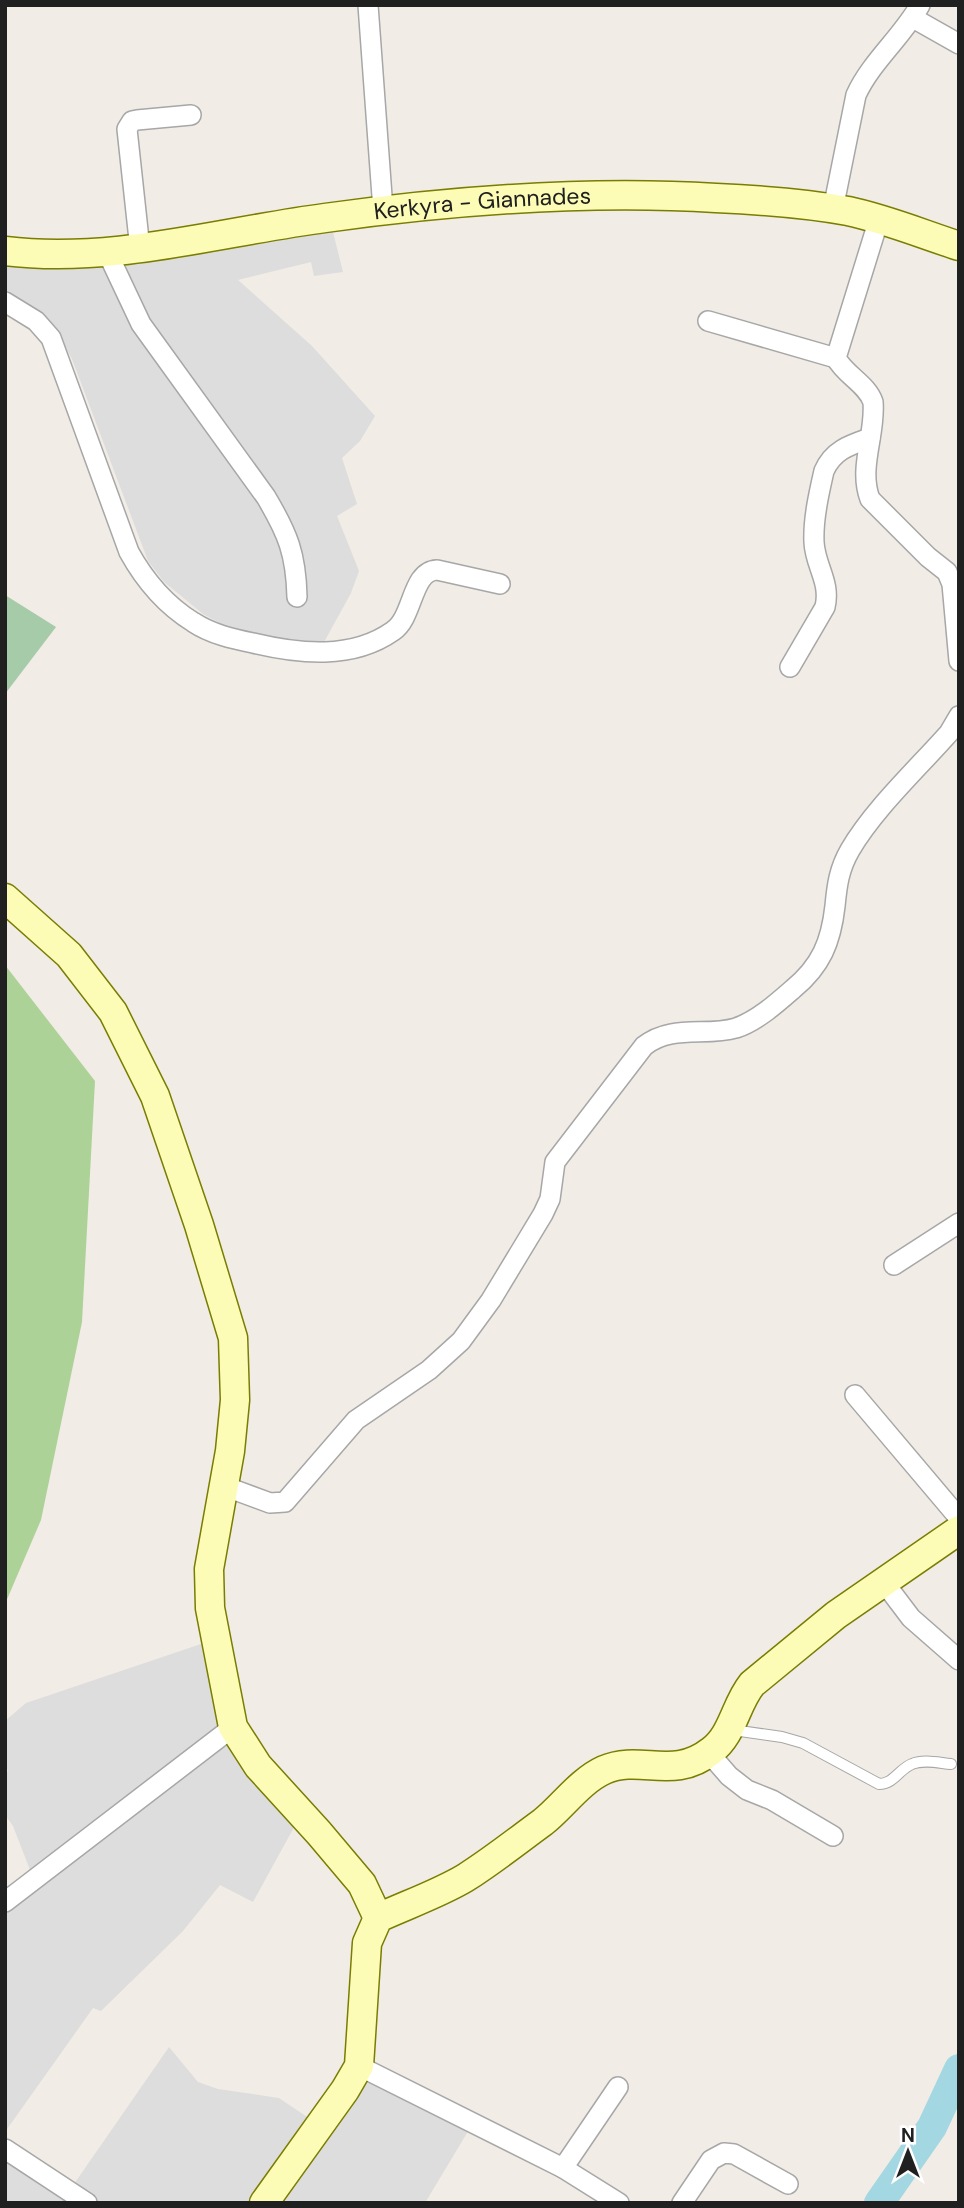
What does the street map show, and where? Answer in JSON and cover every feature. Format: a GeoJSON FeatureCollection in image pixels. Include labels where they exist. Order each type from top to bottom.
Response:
{"type":"FeatureCollection","features":[{"type":"Feature","properties":{"kind":"street"},"geometry":{"type":"LineString","coordinates":[[368,5],[383,211]]}},
{"type":"Feature","properties":{"kind":"street"},"geometry":{"type":"LineString","coordinates":[[833,209],[856,95],[862,81],[917,12],[959,44]]}},
{"type":"Feature","properties":{"kind":"street"},"geometry":{"type":"LineString","coordinates":[[140,250],[127,129],[137,120],[191,115]]}},
{"type":"Feature","properties":{"kind":"street","name":"Kerkyra - Giannades"},"geometry":{"type":"LineString","coordinates":[[5,251],[53,256],[108,254],[288,223],[383,211],[545,197],[636,194],[744,200],[833,209],[880,219],[959,246]]}},
{"type":"Feature","properties":{"kind":"street"},"geometry":{"type":"LineString","coordinates":[[880,219],[836,358],[841,368],[870,394],[874,410],[865,487],[870,499],[947,572],[952,584],[956,597],[959,661]]}},
{"type":"Feature","properties":{"kind":"street"},"geometry":{"type":"LineString","coordinates":[[108,254],[141,324],[267,497],[284,528],[293,553],[297,597]]}},
{"type":"Feature","properties":{"kind":"street"},"geometry":{"type":"LineString","coordinates":[[5,302],[36,321],[51,338],[129,552],[142,575],[162,599],[194,623],[226,637],[284,650],[323,653],[346,651],[378,641],[400,626],[420,579],[427,572],[437,570],[500,584]]}},
{"type":"Feature","properties":{"kind":"street"},"geometry":{"type":"LineString","coordinates":[[708,321],[836,358]]}},
{"type":"Feature","properties":{"kind":"street"},"geometry":{"type":"LineString","coordinates":[[790,667],[825,607],[828,596],[814,541],[824,471],[837,452],[848,445],[870,438]]}},
{"type":"Feature","properties":{"kind":"street"},"geometry":{"type":"LineString","coordinates":[[224,1486],[270,1503],[285,1502],[356,1420],[429,1370],[461,1341],[491,1300],[543,1214],[550,1199],[555,1162],[644,1046],[670,1033],[736,1028],[755,1019],[794,989],[815,968],[828,939],[835,906],[837,878],[849,851],[869,822],[949,733],[959,716]]}},
{"type":"Feature","properties":{"kind":"street"},"geometry":{"type":"LineString","coordinates":[[5,898],[69,954],[113,1012],[155,1096],[203,1237],[233,1338],[235,1400],[224,1486],[209,1569],[210,1608],[233,1727],[258,1766],[362,1884],[377,1917]]}},
{"type":"Feature","properties":{"kind":"street"},"geometry":{"type":"LineString","coordinates":[[894,1265],[959,1223]]}},
{"type":"Feature","properties":{"kind":"street"},"geometry":{"type":"LineString","coordinates":[[855,1395],[959,1518]]}},
{"type":"Feature","properties":{"kind":"street"},"geometry":{"type":"LineString","coordinates":[[264,2203],[345,2090],[359,2066],[367,1943],[377,1917],[464,1879],[549,1817],[589,1780],[604,1770],[629,1765],[668,1768],[683,1766],[709,1753],[724,1740],[741,1698],[752,1684],[836,1615],[959,1530]]}},
{"type":"Feature","properties":{"kind":"street"},"geometry":{"type":"LineString","coordinates":[[883,1581],[911,1618],[959,1660]]}},
{"type":"Feature","properties":{"kind":"street"},"geometry":{"type":"LineString","coordinates":[[5,1902],[233,1727]]}},
{"type":"Feature","properties":{"kind":"street"},"geometry":{"type":"LineString","coordinates":[[709,1753],[729,1776],[747,1790],[772,1800],[833,1836]]}},
{"type":"Feature","properties":{"kind":"street"},"geometry":{"type":"LineString","coordinates":[[359,2066],[564,2168],[619,2203]]}},
{"type":"Feature","properties":{"kind":"street"},"geometry":{"type":"LineString","coordinates":[[564,2168],[618,2087]]}},
{"type":"Feature","properties":{"kind":"street"},"geometry":{"type":"LineString","coordinates":[[5,2149],[87,2203]]}},
{"type":"Feature","properties":{"kind":"street"},"geometry":{"type":"LineString","coordinates":[[682,2203],[711,2160],[724,2152],[734,2154],[788,2184]]}},
{"type":"Feature","properties":{"kind":"lane"},"geometry":{"type":"LineString","coordinates":[[729,1729],[803,1743],[879,1784],[889,1782],[901,1770],[917,1762],[951,1764]]}},
{"type":"Feature","properties":{"kind":"shaded area"},"geometry":{"type":"Polygon","coordinates":[[[331,224],[343,272],[314,276],[311,262],[238,280],[312,346],[375,416],[360,441],[342,458],[357,504],[337,516],[359,571],[351,593],[323,644],[284,642],[231,629],[203,614],[164,582],[148,561],[72,359],[52,323],[43,314],[13,299],[6,290],[5,259],[331,224]]]}},
{"type":"Feature","properties":{"kind":"shaded area"},"geometry":{"type":"Polygon","coordinates":[[[207,1642],[213,1677],[298,1820],[253,1902],[220,1885],[183,1931],[101,2011],[93,2008],[5,2132],[5,1915],[37,1888],[13,1826],[5,1815],[5,1774],[8,1771],[5,1764],[5,1721],[26,1703],[207,1642]]]}},
{"type":"Feature","properties":{"kind":"shaded area"},"geometry":{"type":"Polygon","coordinates":[[[169,2047],[198,2082],[218,2089],[279,2098],[328,2131],[372,2077],[470,2128],[425,2203],[5,2203],[5,2156],[65,2197],[169,2047]]]}},
{"type":"Feature","properties":{"kind":"green space"},"geometry":{"type":"Polygon","coordinates":[[[5,595],[56,627],[5,694],[5,595]]]}},
{"type":"Feature","properties":{"kind":"green space"},"geometry":{"type":"Polygon","coordinates":[[[5,965],[95,1081],[82,1322],[41,1520],[5,1604],[5,965]]]}},
{"type":"Feature","properties":{"kind":"waterway"},"geometry":{"type":"LineString","coordinates":[[879,2203],[932,2127],[959,2069]]}}]}
